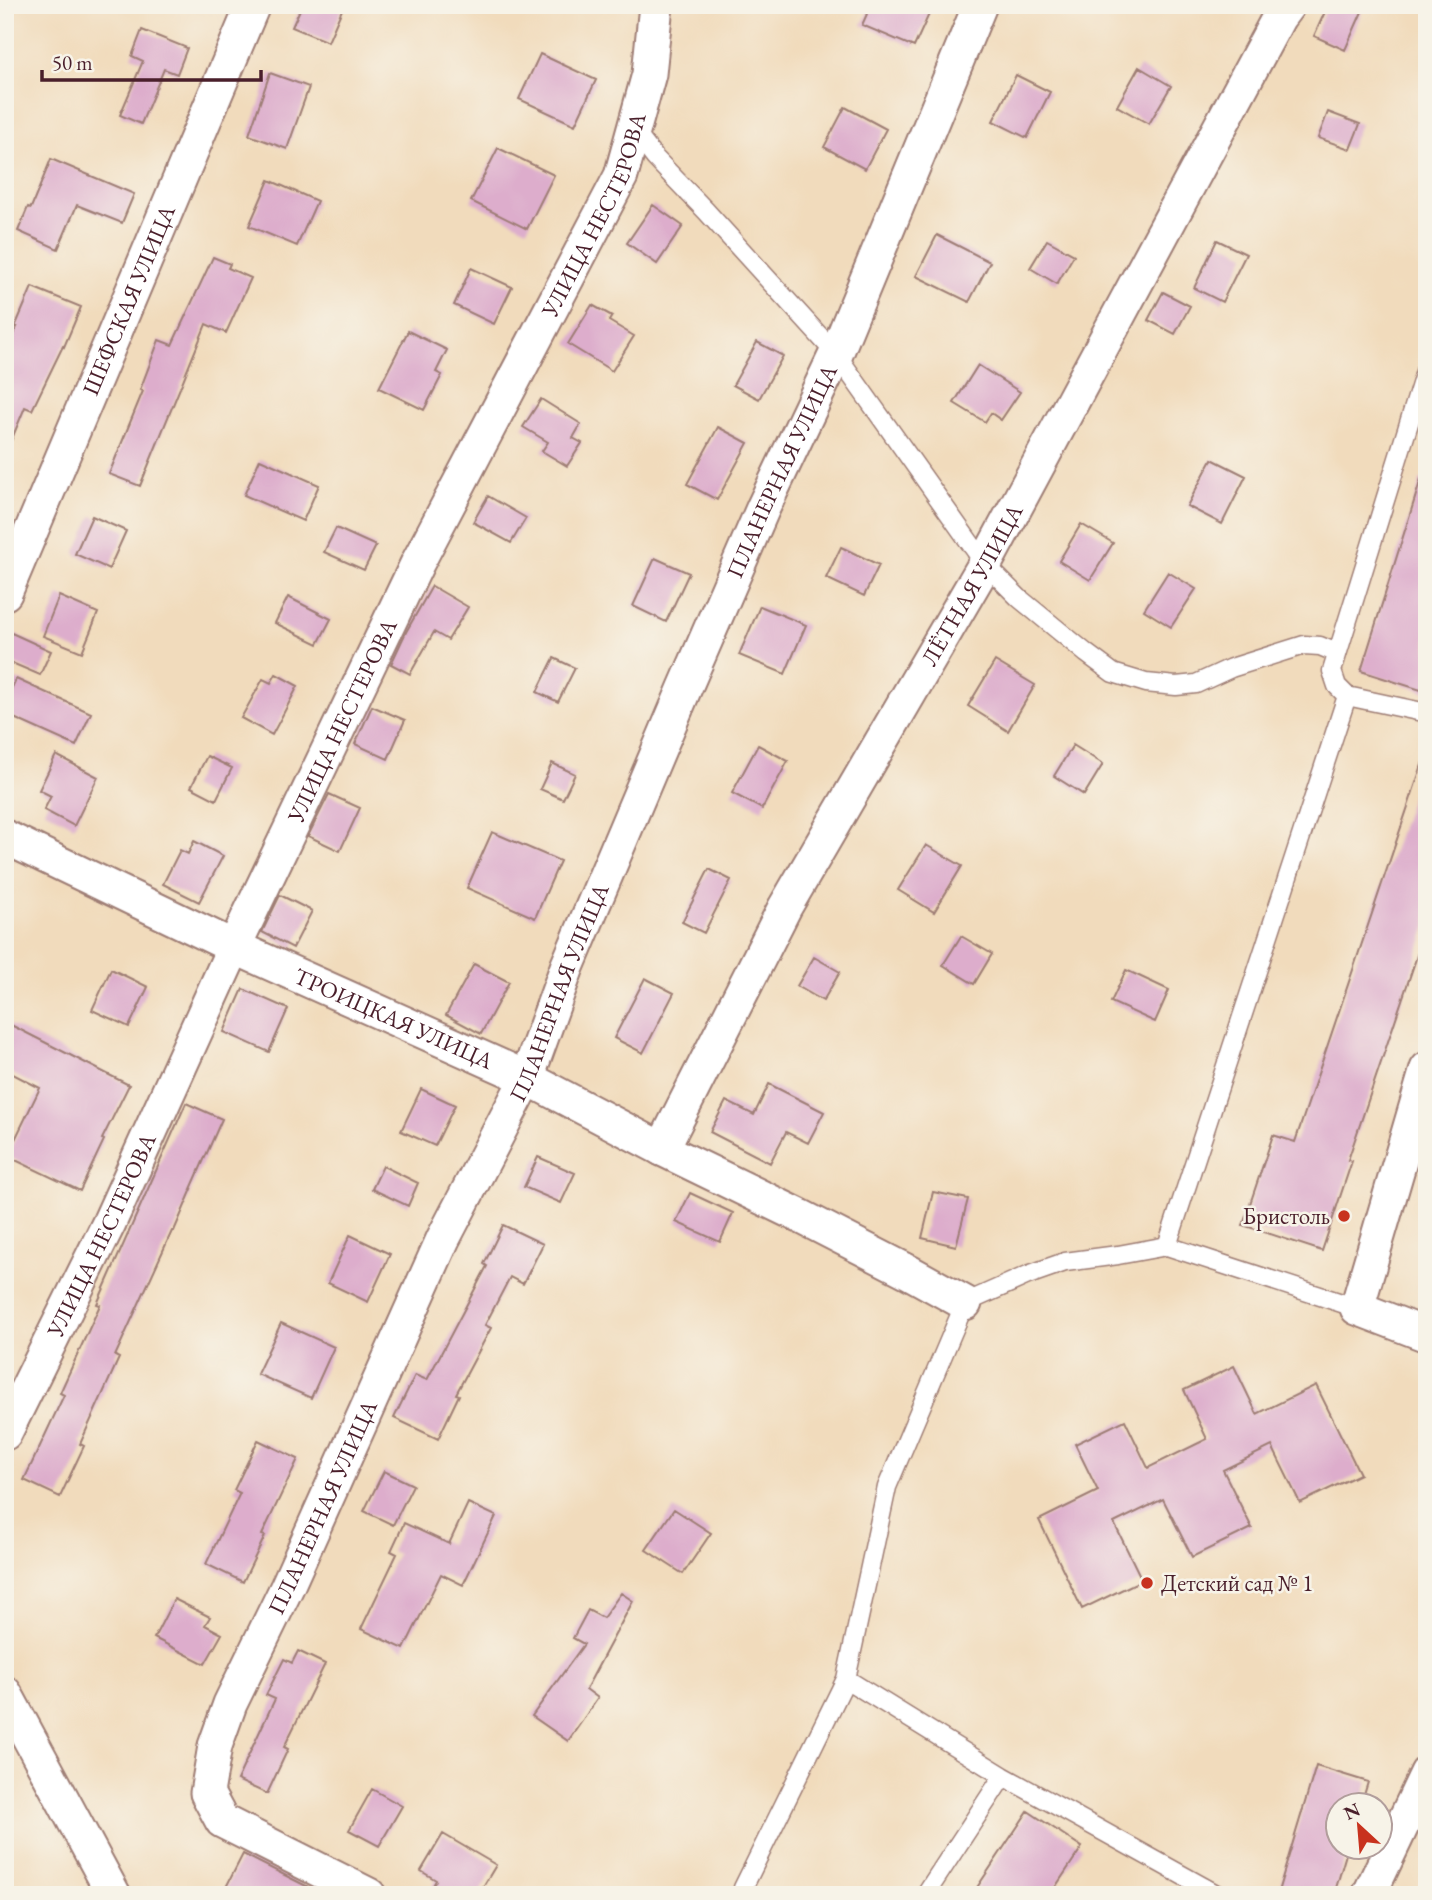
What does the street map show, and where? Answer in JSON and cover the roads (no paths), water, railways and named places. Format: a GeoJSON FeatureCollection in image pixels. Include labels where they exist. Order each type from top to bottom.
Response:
{"type":"FeatureCollection","features":[{"type":"Feature","properties":{"kind":"street","name":"ШЕФСКАЯ УЛИЦА"},"geometry":{"type":"LineString","coordinates":[[5,593],[253,5]]}},
{"type":"Feature","properties":{"kind":"street","name":"УЛИЦА НЕСТЕРОВА"},"geometry":{"type":"LineString","coordinates":[[5,1433],[109,1223],[234,947],[418,562],[621,176],[649,74],[656,5]]}},
{"type":"Feature","properties":{"kind":"street","name":"ПЛАНЕРНАЯ УЛИЦА"},"geometry":{"type":"LineString","coordinates":[[369,1895],[222,1821],[207,1793],[215,1746],[230,1704],[286,1587],[443,1239],[527,1078],[567,967],[763,508],[836,354],[980,5]]}},
{"type":"Feature","properties":{"kind":"street","name":"ЛЁТНАЯ УЛИЦА"},"geometry":{"type":"LineString","coordinates":[[662,1149],[785,907],[985,564],[1284,11]]}},
{"type":"Feature","properties":{"kind":"street","name":"ТРОИЦКАЯ УЛИЦА"},"geometry":{"type":"LineString","coordinates":[[5,837],[234,947],[527,1078],[662,1149],[854,1243],[965,1303]]}},
{"type":"Feature","properties":{"kind":"street"},"geometry":{"type":"LineString","coordinates":[[1427,1069],[1357,1308],[1427,1335]]}},
{"type":"Feature","properties":{"kind":"street"},"geometry":{"type":"LineString","coordinates":[[5,1693],[114,1895]]}},
{"type":"Feature","properties":{"kind":"street"},"geometry":{"type":"LineString","coordinates":[[1368,1895],[1427,1773]]}},
{"type":"Feature","properties":{"kind":"lane"},"geometry":{"type":"LineString","coordinates":[[634,131],[655,158],[836,354],[985,564],[1019,598],[1113,673],[1146,684],[1176,686],[1196,684],[1231,668],[1304,645],[1320,646],[1337,653]]}},
{"type":"Feature","properties":{"kind":"lane"},"geometry":{"type":"LineString","coordinates":[[1427,365],[1332,671],[1337,686],[1347,696],[1427,713]]}},
{"type":"Feature","properties":{"kind":"lane"},"geometry":{"type":"LineString","coordinates":[[1167,1246],[1347,696]]}},
{"type":"Feature","properties":{"kind":"lane"},"geometry":{"type":"LineString","coordinates":[[742,1895],[743,1888],[846,1679],[887,1486],[965,1303],[1065,1262],[1167,1246],[1357,1308]]}},
{"type":"Feature","properties":{"kind":"lane"},"geometry":{"type":"LineString","coordinates":[[846,1679],[1003,1776],[1207,1892]]}},
{"type":"Feature","properties":{"kind":"lane"},"geometry":{"type":"LineString","coordinates":[[925,1895],[1003,1776]]}},
{"type":"Feature","properties":{"kind":"place","name":"Бристоль"},"geometry":{"type":"Point","coordinates":[1344,1216]}},
{"type":"Feature","properties":{"kind":"place","name":"Детский сад № 1"},"geometry":{"type":"Point","coordinates":[1147,1583]}}]}
